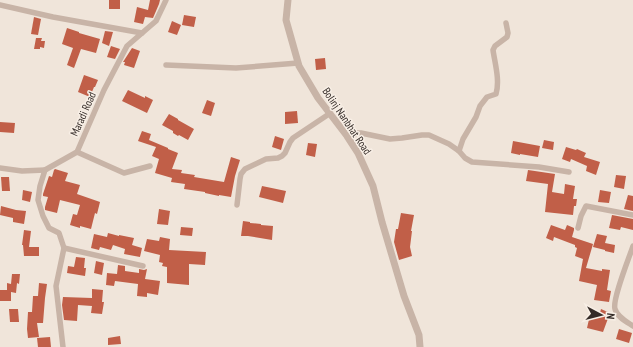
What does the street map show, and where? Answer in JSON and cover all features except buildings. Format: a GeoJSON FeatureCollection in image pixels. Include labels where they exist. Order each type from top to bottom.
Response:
{"type":"FeatureCollection","features":[{"type":"Feature","properties":{"kind":"street","name":"Maradi Road"},"geometry":{"type":"LineString","coordinates":[[45,170],[77,152],[104,90],[126,46],[156,21],[166,0]]}},
{"type":"Feature","properties":{"kind":"street","name":"Bolinj Nanbhat Road"},"geometry":{"type":"LineString","coordinates":[[288,0],[286,20],[298,63],[309,84],[329,114],[358,152],[373,186],[404,296],[419,335],[420,347]]}},
{"type":"Feature","properties":{"kind":"street"},"geometry":{"type":"LineString","coordinates":[[0,5],[53,17],[142,33]]}},
{"type":"Feature","properties":{"kind":"street"},"geometry":{"type":"LineString","coordinates":[[459,151],[463,139],[476,117],[480,106],[487,97],[496,94],[498,82],[493,50],[495,46],[507,37],[508,33],[506,23]]}},
{"type":"Feature","properties":{"kind":"street"},"geometry":{"type":"LineString","coordinates":[[166,65],[236,68],[298,63]]}},
{"type":"Feature","properties":{"kind":"street"},"geometry":{"type":"LineString","coordinates":[[237,205],[241,174],[245,169],[266,159],[278,158],[282,156],[293,138],[329,114]]}},
{"type":"Feature","properties":{"kind":"street"},"geometry":{"type":"LineString","coordinates":[[349,139],[357,133],[390,139],[425,134],[449,144],[472,162],[539,167],[569,172]]}},
{"type":"Feature","properties":{"kind":"street"},"geometry":{"type":"LineString","coordinates":[[77,152],[124,172],[150,166]]}},
{"type":"Feature","properties":{"kind":"street"},"geometry":{"type":"LineString","coordinates":[[0,168],[22,171],[45,170],[40,186],[38,200],[42,216],[49,228],[60,233],[64,248],[56,286],[63,347]]}},
{"type":"Feature","properties":{"kind":"street"},"geometry":{"type":"LineString","coordinates":[[578,228],[581,216],[586,206],[633,215]]}},
{"type":"Feature","properties":{"kind":"street"},"geometry":{"type":"LineString","coordinates":[[633,246],[618,290],[615,308],[618,315],[633,326]]}},
{"type":"Feature","properties":{"kind":"street"},"geometry":{"type":"LineString","coordinates":[[64,248],[143,266]]}}]}
